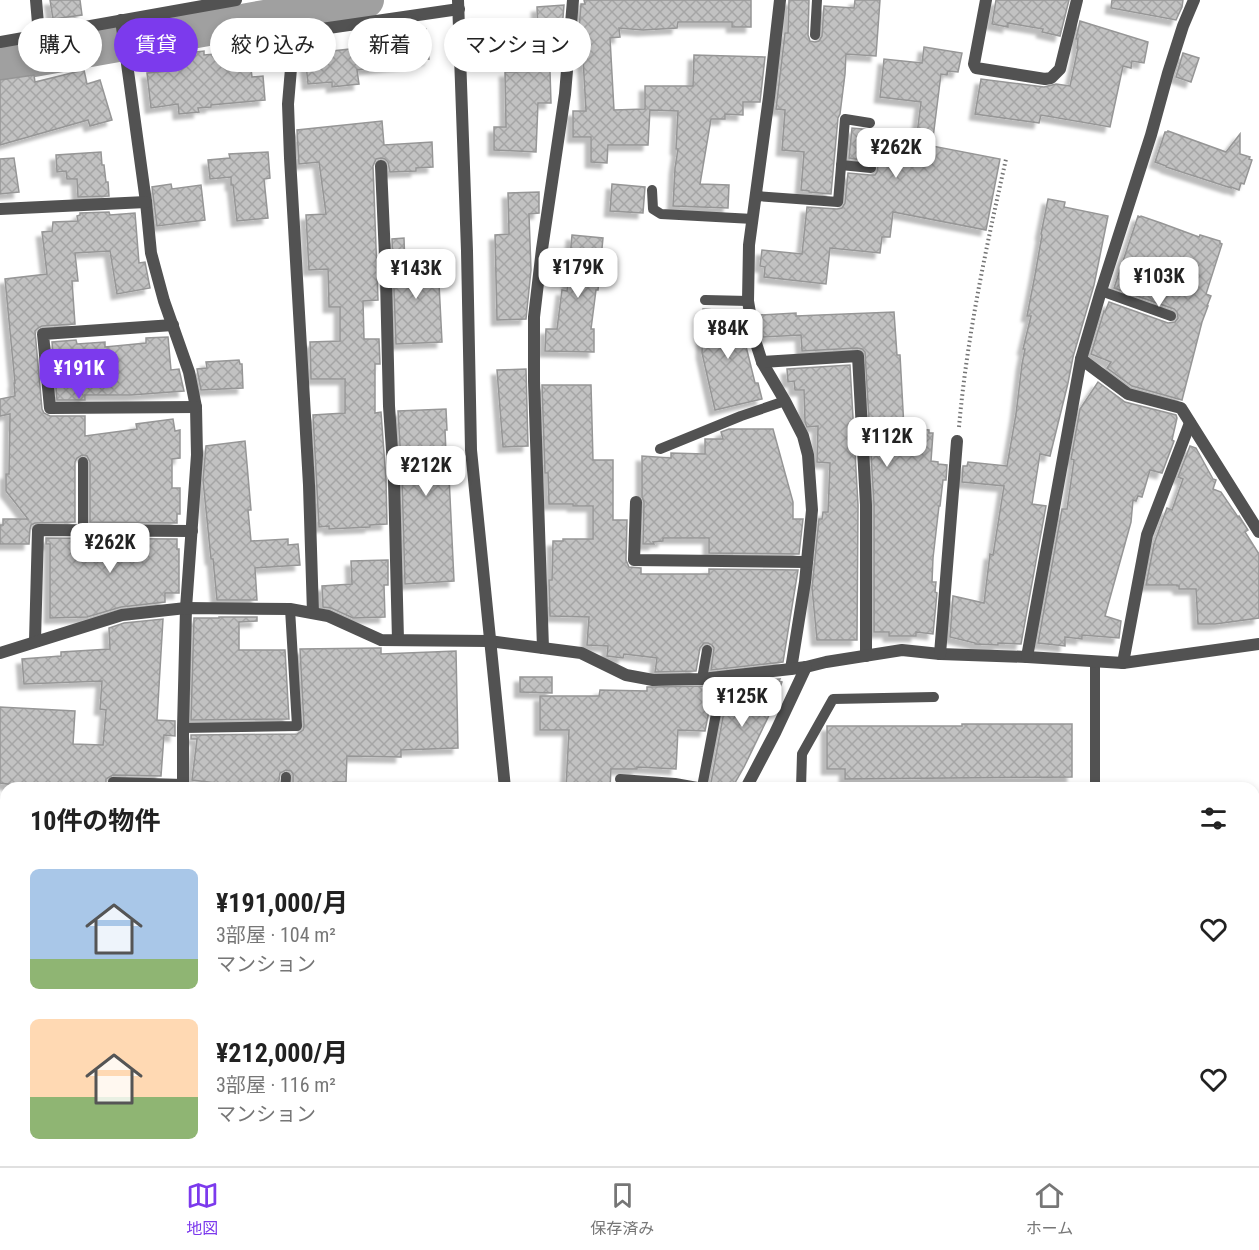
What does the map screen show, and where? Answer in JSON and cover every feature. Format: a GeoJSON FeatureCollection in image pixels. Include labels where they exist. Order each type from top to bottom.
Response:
{"type":"FeatureCollection","features":[{"type":"Feature","properties":{"kind":"street"},"geometry":{"type":"LineString","coordinates":[[36,0],[38,18]]}},
{"type":"Feature","properties":{"kind":"street"},"geometry":{"type":"LineString","coordinates":[[142,18],[207,3],[236,0]]}},
{"type":"Feature","properties":{"kind":"street"},"geometry":{"type":"LineString","coordinates":[[543,648],[534,317],[564,94],[573,0]]}},
{"type":"Feature","properties":{"kind":"street"},"geometry":{"type":"LineString","coordinates":[[780,0],[749,245],[748,301],[754,337],[762,362],[785,401],[808,454],[812,510],[805,582],[791,669]]}},
{"type":"Feature","properties":{"kind":"street"},"geometry":{"type":"LineString","coordinates":[[986,0],[974,64],[976,68],[1045,79],[1051,78],[1060,69],[1077,0]]}},
{"type":"Feature","properties":{"kind":"street"},"geometry":{"type":"LineString","coordinates":[[1027,657],[1081,359],[1168,73],[1194,0]]}},
{"type":"Feature","properties":{"kind":"street"},"geometry":{"type":"LineString","coordinates":[[313,613],[309,486],[288,115],[294,33],[459,4],[471,450],[504,782]]}},
{"type":"Feature","properties":{"kind":"street"},"geometry":{"type":"LineString","coordinates":[[0,42],[18,39]]}},
{"type":"Feature","properties":{"kind":"street"},"geometry":{"type":"LineString","coordinates":[[128,72],[152,261],[189,372],[196,406],[197,455],[186,608],[183,782]]}},
{"type":"Feature","properties":{"kind":"street"},"geometry":{"type":"LineString","coordinates":[[381,166],[398,640]]}},
{"type":"Feature","properties":{"kind":"street"},"geometry":{"type":"LineString","coordinates":[[0,209],[146,202]]}},
{"type":"Feature","properties":{"kind":"street"},"geometry":{"type":"LineString","coordinates":[[173,325],[43,334],[50,408],[196,406]]}},
{"type":"Feature","properties":{"kind":"street"},"geometry":{"type":"LineString","coordinates":[[762,362],[858,356],[866,505],[866,656]]}},
{"type":"Feature","properties":{"kind":"street"},"geometry":{"type":"LineString","coordinates":[[1081,359],[1128,394],[1180,408],[1259,532]]}},
{"type":"Feature","properties":{"kind":"street"},"geometry":{"type":"LineString","coordinates":[[1123,663],[1147,535],[1190,423]]}},
{"type":"Feature","properties":{"kind":"street"},"geometry":{"type":"LineString","coordinates":[[940,654],[957,441]]}},
{"type":"Feature","properties":{"kind":"street"},"geometry":{"type":"LineString","coordinates":[[636,502],[634,560],[807,562]]}},
{"type":"Feature","properties":{"kind":"street"},"geometry":{"type":"LineString","coordinates":[[35,641],[38,530],[192,531]]}},
{"type":"Feature","properties":{"kind":"street"},"geometry":{"type":"LineString","coordinates":[[0,653],[122,615],[186,608],[290,609],[328,616],[381,640],[489,641],[581,653],[626,675],[653,680],[702,679],[791,669],[902,650],[1123,663],[1259,644]]}},
{"type":"Feature","properties":{"kind":"street"},"geometry":{"type":"LineString","coordinates":[[749,782],[806,667]]}},
{"type":"Feature","properties":{"kind":"lane"},"geometry":{"type":"LineString","coordinates":[[815,35],[817,0]]}},
{"type":"Feature","properties":{"kind":"lane"},"geometry":{"type":"LineString","coordinates":[[756,196],[838,202],[845,119],[870,123]]}},
{"type":"Feature","properties":{"kind":"lane"},"geometry":{"type":"LineString","coordinates":[[841,165],[871,168]]}},
{"type":"Feature","properties":{"kind":"lane"},"geometry":{"type":"LineString","coordinates":[[652,190],[653,209],[661,214],[753,219]]}},
{"type":"Feature","properties":{"kind":"lane"},"geometry":{"type":"LineString","coordinates":[[1101,291],[1171,316]]}},
{"type":"Feature","properties":{"kind":"lane"},"geometry":{"type":"LineString","coordinates":[[705,300],[748,301]]}},
{"type":"Feature","properties":{"kind":"lane"},"geometry":{"type":"LineString","coordinates":[[660,448],[785,401]]}},
{"type":"Feature","properties":{"kind":"lane"},"geometry":{"type":"LineString","coordinates":[[83,462],[83,530]]}},
{"type":"Feature","properties":{"kind":"lane"},"geometry":{"type":"LineString","coordinates":[[183,728],[297,726],[290,609]]}},
{"type":"Feature","properties":{"kind":"lane"},"geometry":{"type":"LineString","coordinates":[[702,679],[707,650]]}},
{"type":"Feature","properties":{"kind":"lane"},"geometry":{"type":"LineString","coordinates":[[1095,662],[1095,782]]}},
{"type":"Feature","properties":{"kind":"lane"},"geometry":{"type":"LineString","coordinates":[[704,782],[723,677]]}},
{"type":"Feature","properties":{"kind":"lane"},"geometry":{"type":"LineString","coordinates":[[801,782],[802,754],[833,699],[934,697]]}},
{"type":"Feature","properties":{"kind":"lane"},"geometry":{"type":"LineString","coordinates":[[620,779],[661,782]]}},
{"type":"Feature","properties":{"kind":"path"},"geometry":{"type":"LineString","coordinates":[[957,441],[964,374],[975,306],[1006,159]]}},
{"type":"Feature","properties":{"kind":"building"},"geometry":{"type":"Polygon","coordinates":[[[50,0],[80,0],[82,15],[53,18],[50,0]]]}},
{"type":"Feature","properties":{"kind":"building"},"geometry":{"type":"Polygon","coordinates":[[[584,0],[751,0],[751,27],[732,27],[732,22],[678,22],[677,28],[643,30],[619,28],[620,37],[610,38],[614,110],[645,109],[645,86],[693,86],[694,55],[765,57],[760,102],[743,102],[743,115],[725,114],[725,119],[711,119],[700,184],[729,185],[728,208],[673,206],[678,149],[676,149],[678,111],[650,110],[648,145],[608,145],[607,163],[591,162],[591,137],[573,137],[573,111],[586,111],[584,72],[591,72],[591,18],[580,18],[581,4],[585,4],[584,0]]]}},
{"type":"Feature","properties":{"kind":"building"},"geometry":{"type":"Polygon","coordinates":[[[789,0],[809,0],[808,35],[810,41],[815,42],[819,41],[822,36],[824,6],[854,8],[855,0],[880,0],[876,56],[846,54],[831,194],[801,190],[804,152],[782,150],[785,110],[776,109],[785,33],[788,33],[789,0]]]}},
{"type":"Feature","properties":{"kind":"building"},"geometry":{"type":"Polygon","coordinates":[[[996,0],[1069,0],[1060,36],[1042,32],[1043,29],[1008,23],[1008,27],[992,24],[996,0]]]}},
{"type":"Feature","properties":{"kind":"building"},"geometry":{"type":"Polygon","coordinates":[[[1112,0],[1183,0],[1176,20],[1111,8],[1112,0]]]}},
{"type":"Feature","properties":{"kind":"building"},"geometry":{"type":"Polygon","coordinates":[[[564,5],[563,18],[537,18],[537,7],[564,5]]]}},
{"type":"Feature","properties":{"kind":"building"},"geometry":{"type":"Polygon","coordinates":[[[1080,21],[1148,42],[1144,63],[1132,61],[1131,68],[1123,66],[1110,127],[1041,115],[1039,123],[975,114],[981,79],[1044,87],[1056,84],[1070,86],[1078,48],[1078,39],[1076,39],[1080,21]]]}},
{"type":"Feature","properties":{"kind":"building"},"geometry":{"type":"Polygon","coordinates":[[[924,47],[962,53],[958,72],[948,71],[947,75],[941,74],[932,146],[1000,159],[986,230],[893,212],[890,237],[882,237],[880,253],[830,248],[826,284],[764,277],[765,267],[760,266],[762,250],[802,254],[807,207],[842,208],[845,203],[848,173],[875,175],[877,172],[878,165],[875,162],[849,158],[852,128],[917,134],[921,102],[880,97],[884,59],[922,63],[924,47]]]}},
{"type":"Feature","properties":{"kind":"building"},"geometry":{"type":"Polygon","coordinates":[[[348,49],[348,72],[357,72],[359,84],[332,87],[332,82],[308,84],[307,72],[336,72],[336,51],[348,49]]]}},
{"type":"Feature","properties":{"kind":"building"},"geometry":{"type":"Polygon","coordinates":[[[204,51],[204,55],[210,54],[210,72],[251,72],[252,77],[263,76],[265,100],[211,105],[211,107],[198,108],[199,112],[179,114],[178,104],[151,108],[147,73],[198,72],[198,52],[204,51]]]}},
{"type":"Feature","properties":{"kind":"building"},"geometry":{"type":"Polygon","coordinates":[[[1183,53],[1199,58],[1191,82],[1176,77],[1183,53]]]}},
{"type":"Feature","properties":{"kind":"building"},"geometry":{"type":"Polygon","coordinates":[[[84,72],[87,84],[100,80],[112,120],[90,126],[88,120],[0,145],[0,80],[34,75],[35,82],[84,72]]]}},
{"type":"Feature","properties":{"kind":"building"},"geometry":{"type":"Polygon","coordinates":[[[505,72],[550,72],[551,103],[538,103],[536,152],[494,150],[494,127],[506,127],[505,72]]]}},
{"type":"Feature","properties":{"kind":"building"},"geometry":{"type":"Polygon","coordinates":[[[382,121],[384,145],[432,142],[433,167],[416,168],[416,171],[390,172],[388,162],[381,158],[376,159],[373,166],[378,300],[363,301],[364,339],[379,339],[380,364],[375,364],[375,413],[381,412],[387,524],[329,529],[329,526],[319,527],[313,415],[345,413],[345,379],[311,379],[310,342],[340,341],[340,307],[329,307],[328,269],[309,270],[306,215],[326,214],[319,162],[299,164],[297,130],[382,121]]]}},
{"type":"Feature","properties":{"kind":"building"},"geometry":{"type":"Polygon","coordinates":[[[1168,131],[1226,152],[1240,134],[1240,154],[1252,160],[1244,184],[1241,183],[1239,190],[1155,162],[1165,132],[1168,131]]]}},
{"type":"Feature","properties":{"kind":"building"},"geometry":{"type":"Polygon","coordinates":[[[101,152],[109,196],[78,197],[77,179],[67,179],[66,171],[57,172],[56,155],[101,152]]]}},
{"type":"Feature","properties":{"kind":"building"},"geometry":{"type":"Polygon","coordinates":[[[268,152],[270,178],[264,179],[268,218],[237,221],[231,177],[210,179],[208,160],[230,158],[229,154],[268,152]]]}},
{"type":"Feature","properties":{"kind":"building"},"geometry":{"type":"Polygon","coordinates":[[[14,158],[19,192],[0,194],[0,159],[14,158]]]}},
{"type":"Feature","properties":{"kind":"building"},"geometry":{"type":"Polygon","coordinates":[[[171,184],[172,189],[201,185],[205,220],[157,226],[152,187],[171,184]]]}},
{"type":"Feature","properties":{"kind":"building"},"geometry":{"type":"Polygon","coordinates":[[[612,184],[645,187],[643,213],[610,211],[612,184]]]}},
{"type":"Feature","properties":{"kind":"building"},"geometry":{"type":"Polygon","coordinates":[[[539,192],[539,213],[529,214],[531,270],[526,319],[497,320],[495,235],[509,234],[508,193],[539,192]]]}},
{"type":"Feature","properties":{"kind":"building"},"geometry":{"type":"Polygon","coordinates":[[[1048,199],[1065,202],[1064,207],[1108,216],[1094,285],[1073,357],[1050,456],[1040,454],[1032,504],[1046,506],[1021,644],[975,644],[950,637],[953,596],[984,603],[990,554],[993,555],[1004,486],[962,482],[963,466],[967,466],[968,462],[1007,466],[1025,349],[1023,349],[1031,316],[1027,316],[1048,199]]]}},
{"type":"Feature","properties":{"kind":"building"},"geometry":{"type":"Polygon","coordinates":[[[109,212],[110,215],[135,213],[139,263],[145,262],[150,288],[117,294],[110,251],[75,253],[78,281],[72,281],[75,324],[42,326],[35,331],[42,409],[50,416],[85,416],[85,436],[137,429],[136,424],[173,419],[175,431],[180,430],[180,458],[172,459],[172,488],[180,488],[180,514],[177,514],[177,523],[90,522],[90,462],[87,456],[82,455],[75,462],[75,522],[35,523],[31,525],[29,544],[0,544],[0,525],[3,525],[3,519],[28,519],[6,491],[6,474],[9,474],[10,414],[0,416],[0,399],[15,396],[15,383],[5,279],[47,274],[42,232],[52,231],[53,222],[78,221],[77,216],[80,213],[109,212]]]}},
{"type":"Feature","properties":{"kind":"building"},"geometry":{"type":"Polygon","coordinates":[[[1138,216],[1199,237],[1200,235],[1220,241],[1222,244],[1206,294],[1211,296],[1182,400],[1132,386],[1107,368],[1111,362],[1091,354],[1109,302],[1168,323],[1175,322],[1178,318],[1174,309],[1114,288],[1138,216]]]}},
{"type":"Feature","properties":{"kind":"building"},"geometry":{"type":"Polygon","coordinates":[[[572,235],[603,238],[598,290],[596,290],[591,329],[594,329],[594,352],[545,351],[546,329],[557,329],[562,290],[567,291],[572,235]]]}},
{"type":"Feature","properties":{"kind":"building"},"geometry":{"type":"Polygon","coordinates":[[[404,238],[405,266],[438,264],[442,342],[396,344],[392,239],[404,238]]]}},
{"type":"Feature","properties":{"kind":"building"},"geometry":{"type":"Polygon","coordinates":[[[703,309],[737,312],[737,316],[742,316],[746,338],[744,338],[755,383],[758,383],[762,399],[715,410],[702,353],[703,309]]]}},
{"type":"Feature","properties":{"kind":"building"},"geometry":{"type":"Polygon","coordinates":[[[894,312],[897,355],[900,355],[904,428],[929,430],[929,433],[933,433],[931,461],[947,465],[946,480],[943,480],[939,506],[933,558],[932,582],[936,582],[935,592],[937,593],[933,634],[916,632],[916,636],[889,636],[889,632],[874,632],[874,505],[865,352],[857,348],[802,351],[801,335],[763,337],[759,315],[796,313],[796,316],[894,312]]]}},
{"type":"Feature","properties":{"kind":"building"},"geometry":{"type":"Polygon","coordinates":[[[168,337],[171,370],[179,369],[184,391],[131,395],[85,395],[85,400],[57,400],[52,342],[76,340],[77,344],[105,342],[105,347],[146,343],[146,338],[168,337]]]}},
{"type":"Feature","properties":{"kind":"building"},"geometry":{"type":"Polygon","coordinates":[[[239,360],[242,364],[243,388],[201,390],[197,369],[207,368],[206,362],[239,360]]]}},
{"type":"Feature","properties":{"kind":"building"},"geometry":{"type":"Polygon","coordinates":[[[850,365],[858,505],[857,640],[817,640],[812,588],[819,519],[822,519],[823,512],[828,512],[830,463],[817,462],[818,426],[807,427],[804,390],[795,390],[794,381],[788,382],[787,369],[850,365]]]}},
{"type":"Feature","properties":{"kind":"building"},"geometry":{"type":"Polygon","coordinates":[[[526,369],[528,446],[503,447],[497,370],[526,369]]]}},
{"type":"Feature","properties":{"kind":"building"},"geometry":{"type":"Polygon","coordinates":[[[1098,382],[1125,402],[1176,415],[1172,440],[1174,441],[1162,473],[1150,470],[1142,497],[1138,496],[1136,501],[1133,500],[1131,522],[1105,616],[1121,621],[1119,638],[1082,635],[1082,639],[1065,637],[1065,646],[1038,643],[1062,509],[1067,509],[1074,460],[1071,459],[1080,409],[1098,382]]]}},
{"type":"Feature","properties":{"kind":"building"},"geometry":{"type":"Polygon","coordinates":[[[542,385],[591,385],[593,460],[613,460],[613,520],[627,520],[626,560],[629,567],[641,568],[641,574],[709,574],[709,569],[798,570],[783,662],[711,670],[714,648],[704,643],[700,648],[696,671],[655,672],[657,658],[624,654],[623,658],[607,656],[608,646],[587,645],[589,617],[550,616],[549,580],[552,580],[553,541],[593,539],[593,506],[549,504],[548,473],[545,473],[542,385]]]}},
{"type":"Feature","properties":{"kind":"building"},"geometry":{"type":"Polygon","coordinates":[[[446,409],[447,476],[449,476],[454,581],[405,584],[398,411],[446,409]]]}},
{"type":"Feature","properties":{"kind":"building"},"geometry":{"type":"Polygon","coordinates":[[[729,429],[773,429],[793,502],[793,519],[803,519],[799,554],[709,553],[709,538],[663,538],[663,541],[653,542],[654,544],[643,544],[642,456],[671,458],[671,453],[705,454],[705,439],[723,439],[721,432],[729,429]]]}},
{"type":"Feature","properties":{"kind":"building"},"geometry":{"type":"Polygon","coordinates":[[[245,441],[251,510],[248,510],[251,541],[288,539],[288,545],[298,544],[300,565],[255,568],[257,600],[217,600],[203,480],[206,446],[245,441]]]}},
{"type":"Feature","properties":{"kind":"building"},"geometry":{"type":"Polygon","coordinates":[[[1190,446],[1196,448],[1213,479],[1216,480],[1213,489],[1221,492],[1239,516],[1248,530],[1245,532],[1259,554],[1259,618],[1198,624],[1196,589],[1179,589],[1177,585],[1146,585],[1154,544],[1167,508],[1172,510],[1183,479],[1178,477],[1190,446]]]}},
{"type":"Feature","properties":{"kind":"building"},"geometry":{"type":"Polygon","coordinates":[[[46,538],[177,539],[179,593],[165,593],[165,602],[121,607],[87,617],[50,618],[50,544],[46,544],[46,538]]]}},
{"type":"Feature","properties":{"kind":"building"},"geometry":{"type":"Polygon","coordinates":[[[388,560],[388,585],[384,585],[385,617],[353,618],[331,608],[323,607],[322,586],[352,584],[351,561],[388,560]]]}},
{"type":"Feature","properties":{"kind":"building"},"geometry":{"type":"Polygon","coordinates":[[[257,617],[257,621],[239,622],[239,650],[285,650],[289,719],[191,720],[194,618],[257,617]]]}},
{"type":"Feature","properties":{"kind":"building"},"geometry":{"type":"Polygon","coordinates":[[[163,619],[157,720],[175,721],[175,736],[164,735],[161,776],[113,775],[106,779],[106,782],[0,782],[0,707],[75,711],[73,744],[103,745],[106,710],[100,709],[102,681],[24,684],[22,659],[61,656],[61,652],[110,649],[109,628],[124,623],[163,619]]]}},
{"type":"Feature","properties":{"kind":"building"},"geometry":{"type":"Polygon","coordinates":[[[381,648],[381,654],[456,651],[458,748],[401,750],[401,757],[347,756],[346,782],[293,782],[293,774],[286,770],[280,773],[279,782],[192,780],[197,739],[191,739],[191,735],[297,734],[303,730],[300,649],[381,648]]]}},
{"type":"Feature","properties":{"kind":"building"},"geometry":{"type":"Polygon","coordinates":[[[520,677],[552,677],[552,693],[520,692],[520,677]]]}},
{"type":"Feature","properties":{"kind":"building"},"geometry":{"type":"Polygon","coordinates":[[[780,679],[779,681],[782,682],[775,703],[735,782],[711,782],[729,684],[780,679]]]}},
{"type":"Feature","properties":{"kind":"building"},"geometry":{"type":"Polygon","coordinates":[[[714,686],[705,731],[678,730],[676,769],[637,767],[637,769],[611,769],[610,782],[566,782],[569,730],[540,730],[540,696],[599,696],[600,690],[647,691],[647,687],[714,686]]]}},
{"type":"Feature","properties":{"kind":"building"},"geometry":{"type":"Polygon","coordinates":[[[962,724],[1072,724],[1072,777],[845,779],[845,769],[827,769],[827,726],[962,726],[962,724]]]}},
{"type":"Feature","properties":{"kind":"waterway"},"geometry":{"type":"LineString","coordinates":[[0,65],[366,0]]}}]}
